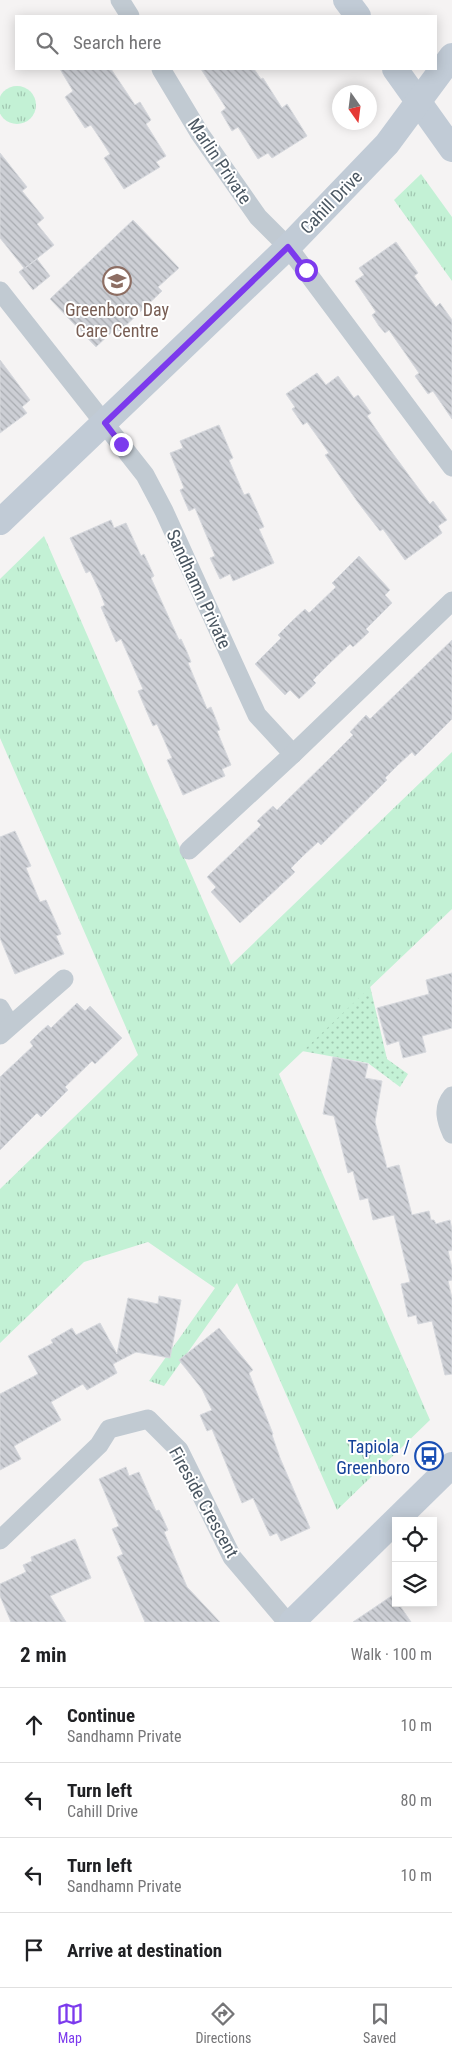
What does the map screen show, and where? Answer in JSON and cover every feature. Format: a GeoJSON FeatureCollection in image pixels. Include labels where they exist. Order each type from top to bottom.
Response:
{"type":"FeatureCollection","features":[{"type":"Feature","properties":{"kind":"street"},"geometry":{"type":"LineString","coordinates":[[120,0],[129,15]]}},
{"type":"Feature","properties":{"kind":"street"},"geometry":{"type":"LineString","coordinates":[[346,0],[357,15]]}},
{"type":"Feature","properties":{"kind":"street","name":"Cahill Drive"},"geometry":{"type":"LineString","coordinates":[[0,522],[288,247],[387,144],[452,56]]}},
{"type":"Feature","properties":{"kind":"street","name":"Marlin Private"},"geometry":{"type":"LineString","coordinates":[[162,70],[200,134],[258,216],[288,247]]}},
{"type":"Feature","properties":{"kind":"street"},"geometry":{"type":"LineString","coordinates":[[396,70],[452,149]]}},
{"type":"Feature","properties":{"kind":"street"},"geometry":{"type":"LineString","coordinates":[[288,247],[452,467]]}},
{"type":"Feature","properties":{"kind":"street"},"geometry":{"type":"LineString","coordinates":[[0,290],[105,423]]}},
{"type":"Feature","properties":{"kind":"street","name":"Sandhamn Private"},"geometry":{"type":"LineString","coordinates":[[105,423],[145,475],[257,714],[293,754]]}},
{"type":"Feature","properties":{"kind":"street"},"geometry":{"type":"LineString","coordinates":[[189,850],[293,754],[452,601]]}},
{"type":"Feature","properties":{"kind":"street"},"geometry":{"type":"LineString","coordinates":[[0,1008],[5,1030],[64,979]]}},
{"type":"Feature","properties":{"kind":"street"},"geometry":{"type":"LineString","coordinates":[[452,1096],[448,1101],[446,1120],[452,1134]]}},
{"type":"Feature","properties":{"kind":"street","name":"Fireside Crescent"},"geometry":{"type":"LineString","coordinates":[[0,1540],[99,1445],[109,1429],[148,1420],[179,1450],[232,1557],[286,1622]]}},
{"type":"Feature","properties":{"kind":"street"},"geometry":{"type":"LineString","coordinates":[[292,1622],[452,1465]]}},
{"type":"Feature","properties":{"kind":"green space"},"geometry":{"type":"Polygon","coordinates":[[[17,86],[24,88],[34,98],[36,105],[34,112],[24,122],[17,124],[10,122],[0,112],[0,98],[10,88],[17,86]]]}},
{"type":"Feature","properties":{"kind":"green space"},"geometry":{"type":"Polygon","coordinates":[[[421,174],[452,217],[452,281],[394,200],[421,174]]]}},
{"type":"Feature","properties":{"kind":"green space"},"geometry":{"type":"Polygon","coordinates":[[[44,536],[231,965],[452,752],[452,909],[279,1074],[430,1420],[337,1510],[237,1283],[164,1386],[149,1381],[215,1288],[148,1242],[84,1262],[0,1343],[0,1189],[138,1055],[0,738],[0,579],[44,536]]]}},
{"type":"Feature","properties":{"kind":"green space"},"geometry":{"type":"Polygon","coordinates":[[[370,986],[387,1059],[408,1074],[400,1087],[368,1063],[302,1051],[370,986]]]}},
{"type":"Feature","properties":{"kind":"building"},"geometry":{"type":"Polygon","coordinates":[[[61,70],[112,70],[135,105],[140,102],[151,120],[146,124],[166,156],[156,162],[160,167],[124,189],[104,158],[110,154],[91,125],[85,128],[65,97],[73,91],[61,70]]]}},
{"type":"Feature","properties":{"kind":"building"},"geometry":{"type":"Polygon","coordinates":[[[202,70],[255,70],[261,79],[263,78],[282,108],[287,104],[307,136],[272,158],[268,153],[258,159],[238,127],[232,131],[221,112],[226,108],[202,70]]]}},
{"type":"Feature","properties":{"kind":"building"},"geometry":{"type":"Polygon","coordinates":[[[0,153],[27,187],[22,191],[44,218],[37,224],[54,245],[25,268],[37,259],[50,276],[33,290],[19,272],[24,268],[0,238],[0,153]]]}},
{"type":"Feature","properties":{"kind":"building","name":"Greenboro Day Care Centre"},"geometry":{"type":"Polygon","coordinates":[[[133,220],[179,268],[158,287],[162,291],[119,332],[116,328],[96,347],[50,299],[133,220]]]}},
{"type":"Feature","properties":{"kind":"building"},"geometry":{"type":"Polygon","coordinates":[[[396,242],[418,273],[414,276],[436,307],[440,303],[452,320],[452,419],[433,391],[428,394],[415,376],[419,373],[389,330],[385,333],[379,326],[372,315],[376,312],[355,281],[364,275],[359,268],[396,242]]]}},
{"type":"Feature","properties":{"kind":"building"},"geometry":{"type":"Polygon","coordinates":[[[0,360],[30,400],[22,407],[27,413],[0,433],[0,360]]]}},
{"type":"Feature","properties":{"kind":"building"},"geometry":{"type":"Polygon","coordinates":[[[317,373],[326,385],[338,376],[354,398],[358,395],[371,413],[367,416],[388,447],[430,504],[433,501],[447,520],[438,526],[442,533],[405,560],[383,529],[380,531],[357,501],[325,455],[329,453],[307,422],[303,425],[292,409],[295,407],[286,394],[317,373]]]}},
{"type":"Feature","properties":{"kind":"building"},"geometry":{"type":"Polygon","coordinates":[[[219,425],[233,458],[229,460],[244,495],[249,493],[264,527],[259,529],[274,563],[233,581],[230,574],[220,579],[210,558],[215,556],[195,508],[189,511],[180,490],[184,488],[170,453],[183,448],[180,441],[219,425]]]}},
{"type":"Feature","properties":{"kind":"building"},"geometry":{"type":"Polygon","coordinates":[[[111,520],[114,528],[126,523],[141,556],[144,554],[154,576],[151,578],[179,640],[181,639],[187,652],[191,662],[188,663],[207,709],[211,707],[220,730],[217,731],[231,765],[222,769],[225,776],[183,795],[167,760],[172,758],[157,724],[153,726],[138,691],[143,689],[121,639],[116,642],[101,607],[105,605],[99,590],[90,571],[86,573],[70,538],[111,520]]]}},
{"type":"Feature","properties":{"kind":"building"},"geometry":{"type":"Polygon","coordinates":[[[359,556],[390,590],[385,595],[392,603],[366,629],[369,632],[353,647],[350,644],[330,663],[313,680],[316,683],[299,699],[290,690],[285,695],[255,664],[281,638],[278,635],[291,622],[305,609],[309,613],[336,587],[332,583],[359,556]]]}},
{"type":"Feature","properties":{"kind":"building"},"geometry":{"type":"Polygon","coordinates":[[[452,640],[452,719],[415,756],[412,752],[398,765],[385,778],[387,780],[321,845],[318,842],[304,855],[291,868],[295,872],[240,923],[211,892],[216,887],[207,877],[261,825],[257,821],[273,806],[277,810],[353,735],[350,732],[366,715],[370,719],[452,640]]]}},
{"type":"Feature","properties":{"kind":"building"},"geometry":{"type":"Polygon","coordinates":[[[15,831],[31,866],[26,868],[40,902],[46,900],[61,934],[56,936],[64,954],[15,974],[0,938],[0,837],[15,831]]]}},
{"type":"Feature","properties":{"kind":"building"},"geometry":{"type":"Polygon","coordinates":[[[452,973],[452,1028],[422,1036],[426,1052],[403,1058],[399,1041],[387,1045],[377,1008],[429,994],[426,980],[452,973]]]}},
{"type":"Feature","properties":{"kind":"building"},"geometry":{"type":"Polygon","coordinates":[[[77,1003],[85,1011],[90,1006],[122,1038],[95,1064],[92,1061],[65,1087],[68,1090],[41,1117],[37,1113],[0,1150],[0,1077],[33,1046],[30,1042],[38,1034],[48,1025],[51,1028],[77,1003]]]}},
{"type":"Feature","properties":{"kind":"building"},"geometry":{"type":"Polygon","coordinates":[[[333,1057],[368,1064],[365,1078],[382,1081],[375,1122],[387,1168],[399,1165],[412,1215],[429,1211],[431,1220],[434,1220],[436,1224],[450,1220],[452,1250],[448,1251],[452,1268],[452,1280],[448,1281],[452,1298],[452,1374],[445,1375],[432,1321],[418,1324],[416,1315],[408,1317],[401,1284],[410,1282],[394,1215],[373,1220],[368,1198],[360,1200],[353,1171],[348,1173],[334,1116],[323,1114],[333,1057]]]}},
{"type":"Feature","properties":{"kind":"building"},"geometry":{"type":"Polygon","coordinates":[[[159,1296],[181,1300],[170,1358],[136,1352],[113,1364],[117,1373],[87,1390],[83,1384],[51,1402],[61,1420],[14,1446],[21,1459],[0,1470],[0,1394],[38,1374],[28,1356],[53,1343],[51,1340],[72,1328],[76,1335],[100,1323],[117,1354],[128,1298],[158,1304],[159,1296]]]}},
{"type":"Feature","properties":{"kind":"building"},"geometry":{"type":"Polygon","coordinates":[[[219,1328],[253,1370],[249,1373],[273,1434],[280,1458],[310,1528],[281,1541],[277,1533],[270,1536],[253,1498],[242,1503],[212,1429],[207,1431],[200,1415],[212,1410],[202,1389],[179,1360],[219,1328]]]}},
{"type":"Feature","properties":{"kind":"building"},"geometry":{"type":"Polygon","coordinates":[[[126,1467],[129,1476],[139,1472],[156,1511],[159,1510],[168,1530],[164,1532],[187,1587],[220,1622],[145,1622],[117,1557],[123,1554],[112,1529],[119,1526],[99,1479],[126,1467]]]}},
{"type":"Feature","properties":{"kind":"building"},"geometry":{"type":"Polygon","coordinates":[[[75,1539],[91,1578],[50,1596],[66,1622],[11,1622],[0,1596],[0,1584],[26,1572],[23,1565],[32,1561],[31,1557],[75,1539]]]}},
{"type":"Feature","properties":{"kind":"building"},"geometry":{"type":"Polygon","coordinates":[[[392,1596],[392,1607],[401,1607],[411,1622],[353,1622],[392,1596]]]}},
{"type":"Feature","properties":{"kind":"place","name":"Greenboro Day Care Centre"},"geometry":{"type":"Point","coordinates":[117,281]}},
{"type":"Feature","properties":{"kind":"place","name":"Tapiola / Greenboro"},"geometry":{"type":"Point","coordinates":[429,1456]}},
{"type":"Feature","properties":{"kind":"route"},"geometry":{"type":"LineString","coordinates":[[121,444],[105,423],[288,247],[306,270]]}}]}
